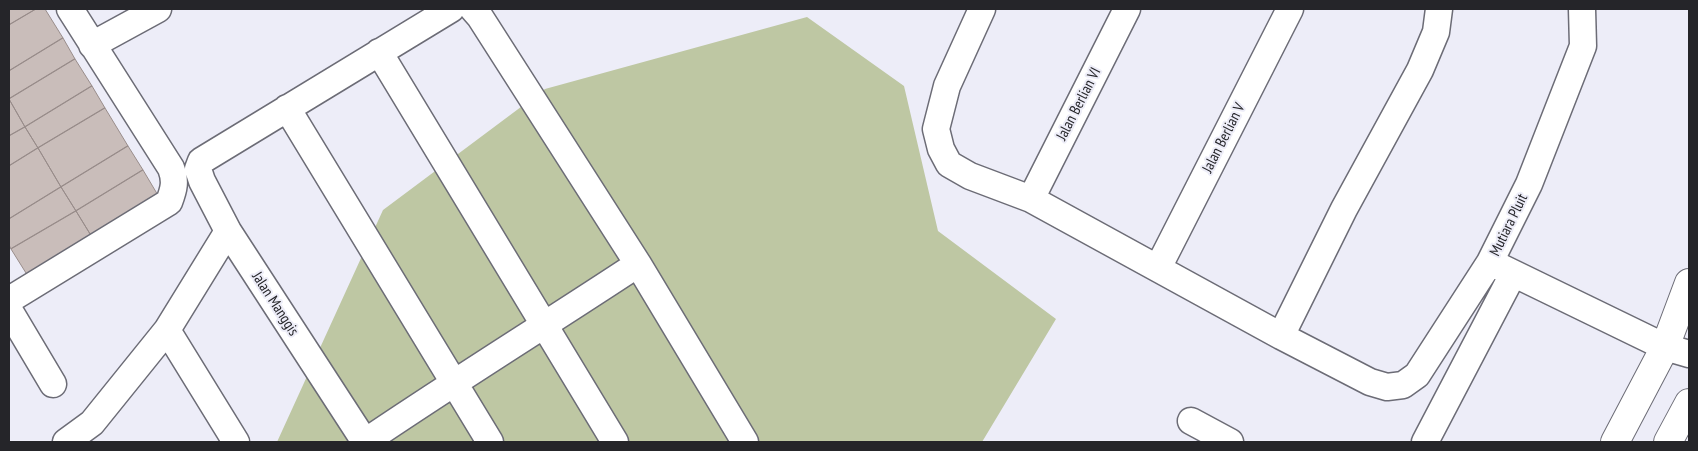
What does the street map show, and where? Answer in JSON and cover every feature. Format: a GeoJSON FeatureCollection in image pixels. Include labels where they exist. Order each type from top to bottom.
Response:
{"type":"FeatureCollection","features":[{"type":"Feature","properties":{"kind":"street"},"geometry":{"type":"LineString","coordinates":[[9,300],[169,202],[175,185],[175,177],[171,168],[70,9]]}},
{"type":"Feature","properties":{"kind":"street"},"geometry":{"type":"LineString","coordinates":[[92,45],[158,9]]}},
{"type":"Feature","properties":{"kind":"street"},"geometry":{"type":"LineString","coordinates":[[451,9],[287,108],[490,442]]}},
{"type":"Feature","properties":{"kind":"street"},"geometry":{"type":"LineString","coordinates":[[473,9],[480,17],[638,264],[745,442]]}},
{"type":"Feature","properties":{"kind":"street"},"geometry":{"type":"LineString","coordinates":[[982,9],[947,86],[936,130],[949,164],[970,176],[1031,199],[1281,336],[1370,382],[1387,387],[1403,385],[1418,375],[1490,262]]}},
{"type":"Feature","properties":{"kind":"street","name":"Jalan Berlian VI"},"geometry":{"type":"LineString","coordinates":[[1031,199],[1127,9]]}},
{"type":"Feature","properties":{"kind":"street","name":"Jalan Berlian V"},"geometry":{"type":"LineString","coordinates":[[1158,268],[1290,9]]}},
{"type":"Feature","properties":{"kind":"street"},"geometry":{"type":"LineString","coordinates":[[1281,336],[1344,209],[1420,70],[1436,32],[1439,9]]}},
{"type":"Feature","properties":{"kind":"street","name":"Mutiara Pluit"},"geometry":{"type":"LineString","coordinates":[[1582,9],[1583,46],[1529,184],[1490,262],[1677,351]]}},
{"type":"Feature","properties":{"kind":"street"},"geometry":{"type":"LineString","coordinates":[[379,52],[615,442]]}},
{"type":"Feature","properties":{"kind":"street","name":"Jalan Manggis"},"geometry":{"type":"LineString","coordinates":[[287,108],[202,161],[198,168],[202,181],[228,231],[365,442]]}},
{"type":"Feature","properties":{"kind":"street"},"geometry":{"type":"LineString","coordinates":[[66,442],[92,423],[167,330],[228,231]]}},
{"type":"Feature","properties":{"kind":"street"},"geometry":{"type":"LineString","coordinates":[[365,442],[454,382],[545,326],[638,264]]}},
{"type":"Feature","properties":{"kind":"street"},"geometry":{"type":"LineString","coordinates":[[1425,442],[1513,274]]}},
{"type":"Feature","properties":{"kind":"street"},"geometry":{"type":"LineString","coordinates":[[1616,442],[1677,351],[1689,283]]}},
{"type":"Feature","properties":{"kind":"street"},"geometry":{"type":"LineString","coordinates":[[9,310],[53,384]]}},
{"type":"Feature","properties":{"kind":"street"},"geometry":{"type":"LineString","coordinates":[[167,330],[236,442]]}},
{"type":"Feature","properties":{"kind":"street"},"geometry":{"type":"LineString","coordinates":[[1668,442],[1689,403]]}},
{"type":"Feature","properties":{"kind":"street"},"geometry":{"type":"LineString","coordinates":[[1191,421],[1230,442]]}},
{"type":"Feature","properties":{"kind":"green space"},"geometry":{"type":"Polygon","coordinates":[[[807,17],[904,86],[938,231],[1056,319],[982,442],[277,442],[383,210],[545,89],[807,17]]]}},
{"type":"Feature","properties":{"kind":"building"},"geometry":{"type":"Polygon","coordinates":[[[9,9],[36,9],[9,25],[9,9]]]}},
{"type":"Feature","properties":{"kind":"building"},"geometry":{"type":"Polygon","coordinates":[[[36,9],[45,9],[63,38],[9,71],[9,25],[36,9]]]}},
{"type":"Feature","properties":{"kind":"building"},"geometry":{"type":"Polygon","coordinates":[[[63,38],[75,59],[9,99],[9,71],[63,38]]]}},
{"type":"Feature","properties":{"kind":"building"},"geometry":{"type":"Polygon","coordinates":[[[75,59],[92,86],[25,127],[9,99],[75,59]]]}},
{"type":"Feature","properties":{"kind":"building"},"geometry":{"type":"Polygon","coordinates":[[[92,86],[105,108],[38,148],[25,127],[92,86]]]}},
{"type":"Feature","properties":{"kind":"building"},"geometry":{"type":"Polygon","coordinates":[[[9,99],[25,127],[9,136],[9,99]]]}},
{"type":"Feature","properties":{"kind":"building"},"geometry":{"type":"Polygon","coordinates":[[[105,108],[128,146],[61,187],[38,148],[105,108]]]}},
{"type":"Feature","properties":{"kind":"building"},"geometry":{"type":"Polygon","coordinates":[[[25,127],[38,148],[9,166],[9,136],[25,127]]]}},
{"type":"Feature","properties":{"kind":"building"},"geometry":{"type":"Polygon","coordinates":[[[128,146],[143,170],[76,211],[61,187],[128,146]]]}},
{"type":"Feature","properties":{"kind":"building"},"geometry":{"type":"Polygon","coordinates":[[[38,148],[61,187],[9,219],[9,166],[38,148]]]}},
{"type":"Feature","properties":{"kind":"building"},"geometry":{"type":"Polygon","coordinates":[[[143,170],[162,202],[95,242],[76,211],[143,170]]]}},
{"type":"Feature","properties":{"kind":"building"},"geometry":{"type":"Polygon","coordinates":[[[61,187],[76,211],[11,249],[9,245],[9,219],[61,187]]]}},
{"type":"Feature","properties":{"kind":"building"},"geometry":{"type":"Polygon","coordinates":[[[76,211],[95,242],[31,281],[11,249],[76,211]]]}}]}
